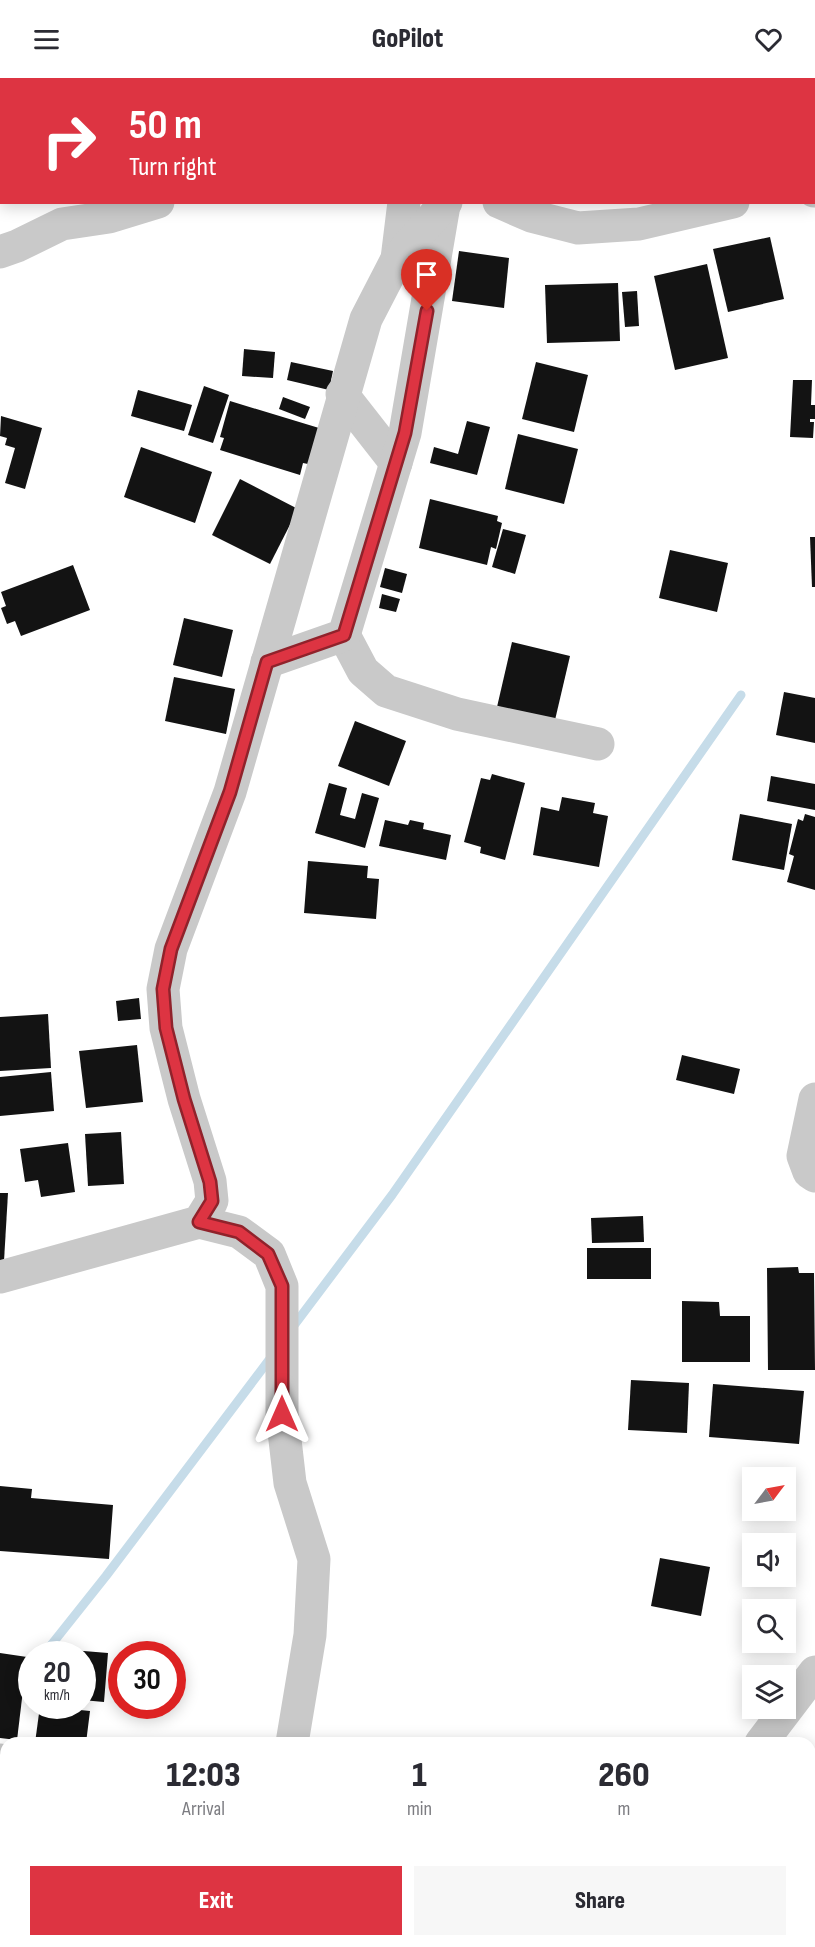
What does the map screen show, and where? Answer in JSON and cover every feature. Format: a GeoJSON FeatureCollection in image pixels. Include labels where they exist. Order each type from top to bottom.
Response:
{"type":"FeatureCollection","features":[{"type":"Feature","properties":{"kind":"street"},"geometry":{"type":"LineString","coordinates":[[0,252],[17,246],[56,213],[109,217],[151,204]]}},
{"type":"Feature","properties":{"kind":"street"},"geometry":{"type":"LineString","coordinates":[[397,259],[404,204]]}},
{"type":"Feature","properties":{"kind":"street"},"geometry":{"type":"LineString","coordinates":[[199,1222],[212,1201],[210,1182],[184,1099],[166,1028],[163,989],[171,949],[230,792],[342,394],[366,319],[397,259],[445,204]]}},
{"type":"Feature","properties":{"kind":"street"},"geometry":{"type":"LineString","coordinates":[[445,204],[405,433],[344,635],[363,671],[386,691],[457,714],[598,744]]}},
{"type":"Feature","properties":{"kind":"street"},"geometry":{"type":"LineString","coordinates":[[504,204],[531,216],[578,228],[643,213],[717,204]]}},
{"type":"Feature","properties":{"kind":"street"},"geometry":{"type":"LineString","coordinates":[[342,394],[396,464]]}},
{"type":"Feature","properties":{"kind":"street"},"geometry":{"type":"LineString","coordinates":[[267,662],[344,635]]}},
{"type":"Feature","properties":{"kind":"street"},"geometry":{"type":"LineString","coordinates":[[815,1099],[803,1156],[809,1172],[815,1176]]}},
{"type":"Feature","properties":{"kind":"street"},"geometry":{"type":"LineString","coordinates":[[0,1277],[199,1222],[239,1232],[268,1254],[282,1286],[282,1414],[290,1483],[314,1558],[310,1635],[293,1737]]}},
{"type":"Feature","properties":{"kind":"street"},"geometry":{"type":"LineString","coordinates":[[766,1737],[815,1672]]}},
{"type":"Feature","properties":{"kind":"building"},"geometry":{"type":"Polygon","coordinates":[[[770,237],[784,299],[728,312],[713,249],[770,237]]]}},
{"type":"Feature","properties":{"kind":"building"},"geometry":{"type":"Polygon","coordinates":[[[459,251],[509,258],[504,308],[452,301],[459,251]]]}},
{"type":"Feature","properties":{"kind":"building"},"geometry":{"type":"Polygon","coordinates":[[[707,264],[728,358],[675,370],[654,276],[707,264]]]}},
{"type":"Feature","properties":{"kind":"building"},"geometry":{"type":"Polygon","coordinates":[[[618,283],[620,341],[547,343],[545,285],[618,283]]]}},
{"type":"Feature","properties":{"kind":"building"},"geometry":{"type":"Polygon","coordinates":[[[637,291],[639,326],[625,327],[622,292],[637,291]]]}},
{"type":"Feature","properties":{"kind":"building"},"geometry":{"type":"Polygon","coordinates":[[[244,349],[275,352],[273,378],[242,376],[244,349]]]}},
{"type":"Feature","properties":{"kind":"building"},"geometry":{"type":"Polygon","coordinates":[[[291,362],[333,371],[329,390],[287,380],[291,362]]]}},
{"type":"Feature","properties":{"kind":"building"},"geometry":{"type":"Polygon","coordinates":[[[536,362],[588,375],[574,432],[522,419],[536,362]]]}},
{"type":"Feature","properties":{"kind":"building"},"geometry":{"type":"Polygon","coordinates":[[[793,380],[812,380],[811,405],[815,405],[815,419],[810,419],[810,422],[814,422],[813,438],[790,437],[793,380]]]}},
{"type":"Feature","properties":{"kind":"building"},"geometry":{"type":"Polygon","coordinates":[[[204,386],[229,395],[213,443],[188,435],[204,386]]]}},
{"type":"Feature","properties":{"kind":"building"},"geometry":{"type":"Polygon","coordinates":[[[138,390],[192,405],[184,431],[131,416],[138,390]]]}},
{"type":"Feature","properties":{"kind":"building"},"geometry":{"type":"Polygon","coordinates":[[[283,397],[310,407],[305,419],[279,409],[283,397]]]}},
{"type":"Feature","properties":{"kind":"building"},"geometry":{"type":"Polygon","coordinates":[[[230,401],[319,428],[308,464],[303,463],[300,475],[220,450],[224,438],[220,437],[230,401]]]}},
{"type":"Feature","properties":{"kind":"building"},"geometry":{"type":"Polygon","coordinates":[[[1,416],[42,428],[25,489],[5,483],[15,448],[5,445],[7,438],[0,436],[1,416]]]}},
{"type":"Feature","properties":{"kind":"building"},"geometry":{"type":"Polygon","coordinates":[[[467,421],[490,427],[477,475],[430,463],[434,447],[458,454],[467,421]]]}},
{"type":"Feature","properties":{"kind":"building"},"geometry":{"type":"Polygon","coordinates":[[[518,434],[578,449],[564,504],[505,489],[518,434]]]}},
{"type":"Feature","properties":{"kind":"building"},"geometry":{"type":"Polygon","coordinates":[[[141,447],[212,472],[195,523],[124,497],[141,447]]]}},
{"type":"Feature","properties":{"kind":"building"},"geometry":{"type":"Polygon","coordinates":[[[240,479],[298,509],[270,564],[212,535],[240,479]]]}},
{"type":"Feature","properties":{"kind":"building"},"geometry":{"type":"Polygon","coordinates":[[[430,499],[498,516],[497,521],[502,523],[496,549],[491,547],[487,565],[419,548],[430,499]]]}},
{"type":"Feature","properties":{"kind":"building"},"geometry":{"type":"Polygon","coordinates":[[[503,529],[526,535],[515,574],[492,567],[503,529]]]}},
{"type":"Feature","properties":{"kind":"building"},"geometry":{"type":"Polygon","coordinates":[[[810,537],[815,537],[815,587],[812,587],[810,537]]]}},
{"type":"Feature","properties":{"kind":"building"},"geometry":{"type":"Polygon","coordinates":[[[670,550],[728,563],[717,612],[659,598],[670,550]]]}},
{"type":"Feature","properties":{"kind":"building"},"geometry":{"type":"Polygon","coordinates":[[[73,565],[90,610],[21,636],[15,621],[7,624],[1,608],[6,606],[1,592],[73,565]]]}},
{"type":"Feature","properties":{"kind":"building"},"geometry":{"type":"Polygon","coordinates":[[[385,568],[407,574],[402,593],[380,587],[385,568]]]}},
{"type":"Feature","properties":{"kind":"building"},"geometry":{"type":"Polygon","coordinates":[[[382,594],[400,599],[396,612],[379,608],[382,594]]]}},
{"type":"Feature","properties":{"kind":"building"},"geometry":{"type":"Polygon","coordinates":[[[184,618],[233,630],[222,677],[173,665],[184,618]]]}},
{"type":"Feature","properties":{"kind":"building"},"geometry":{"type":"Polygon","coordinates":[[[512,642],[570,656],[555,720],[497,707],[512,642]]]}},
{"type":"Feature","properties":{"kind":"building"},"geometry":{"type":"Polygon","coordinates":[[[174,677],[235,689],[226,734],[165,721],[174,677]]]}},
{"type":"Feature","properties":{"kind":"building"},"geometry":{"type":"Polygon","coordinates":[[[784,692],[815,698],[815,743],[776,735],[784,692]]]}},
{"type":"Feature","properties":{"kind":"building"},"geometry":{"type":"Polygon","coordinates":[[[355,721],[406,741],[389,786],[338,766],[355,721]]]}},
{"type":"Feature","properties":{"kind":"building"},"geometry":{"type":"Polygon","coordinates":[[[492,774],[525,783],[505,860],[480,853],[481,847],[464,842],[481,778],[490,780],[492,774]]]}},
{"type":"Feature","properties":{"kind":"building"},"geometry":{"type":"Polygon","coordinates":[[[771,776],[815,784],[815,810],[767,801],[771,776]]]}},
{"type":"Feature","properties":{"kind":"building"},"geometry":{"type":"Polygon","coordinates":[[[329,783],[347,788],[340,815],[355,819],[362,793],[379,798],[365,848],[315,833],[329,783]]]}},
{"type":"Feature","properties":{"kind":"building"},"geometry":{"type":"Polygon","coordinates":[[[562,797],[595,803],[593,813],[608,816],[599,867],[533,855],[541,807],[559,811],[562,797]]]}},
{"type":"Feature","properties":{"kind":"building"},"geometry":{"type":"Polygon","coordinates":[[[740,814],[792,824],[784,870],[732,860],[740,814]]]}},
{"type":"Feature","properties":{"kind":"building"},"geometry":{"type":"Polygon","coordinates":[[[805,814],[815,817],[815,890],[787,882],[794,856],[789,854],[798,819],[803,821],[805,814]]]}},
{"type":"Feature","properties":{"kind":"building"},"geometry":{"type":"Polygon","coordinates":[[[385,820],[408,825],[410,820],[424,823],[423,829],[451,835],[446,860],[379,846],[385,820]]]}},
{"type":"Feature","properties":{"kind":"building"},"geometry":{"type":"Polygon","coordinates":[[[308,861],[368,866],[367,878],[379,879],[376,919],[304,913],[308,861]]]}},
{"type":"Feature","properties":{"kind":"building"},"geometry":{"type":"Polygon","coordinates":[[[139,998],[141,1019],[118,1021],[116,1001],[139,998]]]}},
{"type":"Feature","properties":{"kind":"building"},"geometry":{"type":"Polygon","coordinates":[[[48,1014],[51,1068],[0,1071],[0,1017],[48,1014]]]}},
{"type":"Feature","properties":{"kind":"building"},"geometry":{"type":"Polygon","coordinates":[[[137,1045],[143,1102],[86,1108],[79,1051],[137,1045]]]}},
{"type":"Feature","properties":{"kind":"building"},"geometry":{"type":"Polygon","coordinates":[[[682,1055],[740,1069],[734,1094],[676,1080],[682,1055]]]}},
{"type":"Feature","properties":{"kind":"building"},"geometry":{"type":"Polygon","coordinates":[[[51,1072],[54,1111],[0,1116],[0,1077],[51,1072]]]}},
{"type":"Feature","properties":{"kind":"building"},"geometry":{"type":"Polygon","coordinates":[[[121,1132],[124,1184],[88,1186],[85,1134],[121,1132]]]}},
{"type":"Feature","properties":{"kind":"building"},"geometry":{"type":"Polygon","coordinates":[[[68,1143],[75,1192],[41,1197],[38,1180],[25,1182],[20,1149],[68,1143]]]}},
{"type":"Feature","properties":{"kind":"building"},"geometry":{"type":"Polygon","coordinates":[[[0,1193],[8,1193],[4,1261],[0,1261],[0,1193]]]}},
{"type":"Feature","properties":{"kind":"building"},"geometry":{"type":"Polygon","coordinates":[[[643,1216],[644,1242],[592,1243],[591,1218],[643,1216]]]}},
{"type":"Feature","properties":{"kind":"building"},"geometry":{"type":"Polygon","coordinates":[[[587,1248],[651,1248],[651,1279],[587,1279],[587,1248]]]}},
{"type":"Feature","properties":{"kind":"building"},"geometry":{"type":"Polygon","coordinates":[[[798,1267],[799,1273],[814,1273],[815,1370],[768,1370],[767,1268],[798,1267]]]}},
{"type":"Feature","properties":{"kind":"building"},"geometry":{"type":"Polygon","coordinates":[[[682,1301],[719,1302],[720,1316],[750,1316],[750,1362],[682,1362],[682,1301]]]}},
{"type":"Feature","properties":{"kind":"building"},"geometry":{"type":"Polygon","coordinates":[[[631,1380],[689,1383],[687,1433],[628,1430],[631,1380]]]}},
{"type":"Feature","properties":{"kind":"building"},"geometry":{"type":"Polygon","coordinates":[[[713,1384],[804,1391],[799,1444],[709,1437],[713,1384]]]}},
{"type":"Feature","properties":{"kind":"building"},"geometry":{"type":"Polygon","coordinates":[[[0,1486],[32,1489],[31,1498],[113,1505],[109,1559],[0,1551],[0,1486]]]}},
{"type":"Feature","properties":{"kind":"building"},"geometry":{"type":"Polygon","coordinates":[[[660,1558],[710,1567],[701,1616],[651,1606],[660,1558]]]}},
{"type":"Feature","properties":{"kind":"building"},"geometry":{"type":"Polygon","coordinates":[[[96,1652],[108,1653],[104,1702],[96,1701],[96,1652]]]}},
{"type":"Feature","properties":{"kind":"building"},"geometry":{"type":"Polygon","coordinates":[[[0,1653],[18,1656],[20,1719],[17,1737],[0,1737],[0,1653]]]}},
{"type":"Feature","properties":{"kind":"building"},"geometry":{"type":"Polygon","coordinates":[[[38,1719],[89,1719],[87,1737],[36,1737],[38,1719]]]}},
{"type":"Feature","properties":{"kind":"waterway"},"geometry":{"type":"LineString","coordinates":[[292,1328],[392,1195],[741,695]]}},
{"type":"Feature","properties":{"kind":"waterway"},"geometry":{"type":"LineString","coordinates":[[54,1641],[272,1356]]}},
{"type":"Feature","properties":{"kind":"route"},"geometry":{"type":"LineString","coordinates":[[282,1414],[282,1286],[268,1254],[239,1232],[199,1222],[212,1201],[210,1182],[184,1099],[166,1028],[163,989],[171,949],[230,792],[267,662],[344,635],[405,433],[427,311]]}}]}
